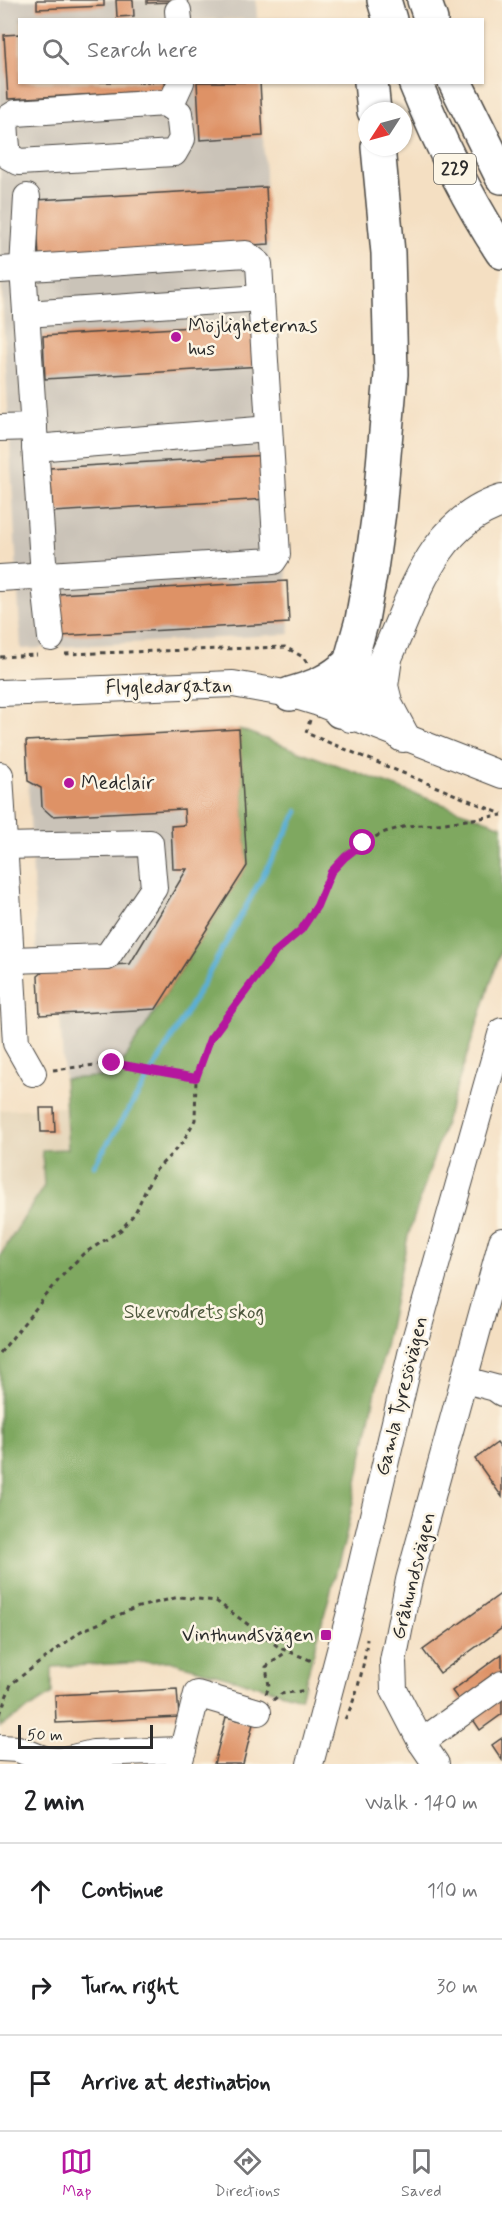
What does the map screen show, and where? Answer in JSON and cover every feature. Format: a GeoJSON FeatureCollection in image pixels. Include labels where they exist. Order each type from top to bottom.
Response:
{"type":"FeatureCollection","features":[{"type":"Feature","properties":{"kind":"highway"},"geometry":{"type":"LineString","coordinates":[[363,0],[365,18]]}},
{"type":"Feature","properties":{"kind":"highway"},"geometry":{"type":"LineString","coordinates":[[384,0],[389,18]]}},
{"type":"Feature","properties":{"kind":"highway"},"geometry":{"type":"LineString","coordinates":[[424,0],[430,18]]}},
{"type":"Feature","properties":{"kind":"highway"},"geometry":{"type":"LineString","coordinates":[[371,84],[373,102]]}},
{"type":"Feature","properties":{"kind":"highway","name":"229"},"geometry":{"type":"LineString","coordinates":[[416,84],[461,181],[502,252]]}},
{"type":"Feature","properties":{"kind":"highway","name":"229"},"geometry":{"type":"LineString","coordinates":[[456,84],[502,177]]}},
{"type":"Feature","properties":{"kind":"highway"},"geometry":{"type":"LineString","coordinates":[[457,84],[502,141]]}},
{"type":"Feature","properties":{"kind":"highway"},"geometry":{"type":"LineString","coordinates":[[323,701],[337,674],[350,663],[362,620],[379,512],[390,374],[388,253],[379,156]]}},
{"type":"Feature","properties":{"kind":"main road"},"geometry":{"type":"LineString","coordinates":[[403,736],[387,706],[382,686],[386,657],[418,582],[441,544],[474,514],[502,501]]}},
{"type":"Feature","properties":{"kind":"main road"},"geometry":{"type":"LineString","coordinates":[[323,701],[386,657]]}},
{"type":"Feature","properties":{"kind":"street"},"geometry":{"type":"LineString","coordinates":[[170,106],[180,84]]}},
{"type":"Feature","properties":{"kind":"street"},"geometry":{"type":"LineString","coordinates":[[165,103],[170,106],[179,114],[182,139],[174,153],[20,162],[8,156],[3,137],[5,120],[16,113],[165,103]]}},
{"type":"Feature","properties":{"kind":"street"},"geometry":{"type":"LineString","coordinates":[[27,197],[11,269],[26,314],[44,576],[52,649]]}},
{"type":"Feature","properties":{"kind":"street"},"geometry":{"type":"LineString","coordinates":[[0,578],[273,561],[277,555],[259,264],[246,254],[11,269]]}},
{"type":"Feature","properties":{"kind":"street"},"geometry":{"type":"LineString","coordinates":[[26,314],[261,298]]}},
{"type":"Feature","properties":{"kind":"street"},"geometry":{"type":"LineString","coordinates":[[0,428],[35,438],[269,429]]}},
{"type":"Feature","properties":{"kind":"street","name":"Flygledargatan"},"geometry":{"type":"LineString","coordinates":[[0,693],[233,684],[323,701],[502,775]]}},
{"type":"Feature","properties":{"kind":"street"},"geometry":{"type":"LineString","coordinates":[[0,775],[11,960],[8,1044],[33,1073]]}},
{"type":"Feature","properties":{"kind":"street"},"geometry":{"type":"LineString","coordinates":[[4,846],[150,843],[154,888],[107,957],[11,960]]}},
{"type":"Feature","properties":{"kind":"street","name":"Gamla Tyresövägen"},"geometry":{"type":"LineString","coordinates":[[310,1764],[352,1605],[411,1354],[502,1031]]}},
{"type":"Feature","properties":{"kind":"street","name":"Gråhundsvägen"},"geometry":{"type":"LineString","coordinates":[[436,1764],[420,1742],[394,1690],[393,1661],[409,1580],[502,1241]]}},
{"type":"Feature","properties":{"kind":"street"},"geometry":{"type":"LineString","coordinates":[[465,1380],[495,1388],[502,1393]]}},
{"type":"Feature","properties":{"kind":"street"},"geometry":{"type":"LineString","coordinates":[[420,1742],[502,1684]]}},
{"type":"Feature","properties":{"kind":"street"},"geometry":{"type":"LineString","coordinates":[[0,1748],[18,1749],[46,1760],[60,1761],[93,1754],[181,1757],[197,1694],[258,1712]]}},
{"type":"Feature","properties":{"kind":"path"},"geometry":{"type":"LineString","coordinates":[[0,657],[52,649],[285,647],[303,657],[323,701],[306,733],[502,814]]}},
{"type":"Feature","properties":{"kind":"path"},"geometry":{"type":"LineString","coordinates":[[0,1353],[61,1277],[83,1254],[121,1230],[135,1213],[154,1172],[182,1143],[195,1120],[196,1078],[210,1039],[275,952],[301,930],[317,906],[331,872],[363,843],[385,832],[407,826],[438,824],[502,814]]}},
{"type":"Feature","properties":{"kind":"path"},"geometry":{"type":"LineString","coordinates":[[33,1073],[112,1063],[196,1078]]}},
{"type":"Feature","properties":{"kind":"path"},"geometry":{"type":"LineString","coordinates":[[0,1714],[11,1684],[81,1631],[135,1608],[179,1598],[216,1601],[286,1652],[315,1662]]}},
{"type":"Feature","properties":{"kind":"path"},"geometry":{"type":"LineString","coordinates":[[258,1712],[269,1686],[266,1667],[286,1652]]}},
{"type":"Feature","properties":{"kind":"path"},"geometry":{"type":"LineString","coordinates":[[258,1712],[281,1694],[315,1690]]}},
{"type":"Feature","properties":{"kind":"shaded area"},"geometry":{"type":"Polygon","coordinates":[[[0,0],[256,0],[257,18],[18,18],[18,84],[260,84],[290,634],[21,649],[0,258],[0,0]]]}},
{"type":"Feature","properties":{"kind":"shaded area"},"geometry":{"type":"Polygon","coordinates":[[[239,729],[247,866],[114,1076],[64,1079],[60,1015],[40,1015],[26,741],[239,729]]]}},
{"type":"Feature","properties":{"kind":"shaded area"},"geometry":{"type":"Polygon","coordinates":[[[66,1107],[68,1149],[42,1150],[44,1186],[0,1256],[0,1110],[66,1107]]]}},
{"type":"Feature","properties":{"kind":"green space","name":"Skevrodrets skog"},"geometry":{"type":"Polygon","coordinates":[[[239,729],[502,826],[502,948],[408,1236],[345,1540],[301,1698],[169,1661],[52,1667],[52,1694],[0,1727],[0,1256],[44,1186],[42,1150],[68,1149],[64,1079],[114,1076],[247,866],[239,729]]]}},
{"type":"Feature","properties":{"kind":"building"},"geometry":{"type":"Polygon","coordinates":[[[37,0],[104,0],[104,6],[37,9],[37,0]]]}},
{"type":"Feature","properties":{"kind":"building"},"geometry":{"type":"Polygon","coordinates":[[[116,0],[133,0],[134,16],[117,17],[116,0]]]}},
{"type":"Feature","properties":{"kind":"building"},"geometry":{"type":"Polygon","coordinates":[[[147,0],[173,0],[173,2],[147,3],[147,0]]]}},
{"type":"Feature","properties":{"kind":"building"},"geometry":{"type":"Polygon","coordinates":[[[18,34],[18,84],[170,84],[170,90],[8,99],[4,35],[18,34]]]}},
{"type":"Feature","properties":{"kind":"building"},"geometry":{"type":"Polygon","coordinates":[[[197,84],[260,84],[263,136],[200,140],[197,84]]]}},
{"type":"Feature","properties":{"kind":"building"},"geometry":{"type":"Polygon","coordinates":[[[266,187],[269,244],[39,258],[36,200],[266,187]]]}},
{"type":"Feature","properties":{"kind":"building"},"geometry":{"type":"Polygon","coordinates":[[[259,323],[262,366],[45,379],[43,336],[259,323]]]}},
{"type":"Feature","properties":{"kind":"building"},"geometry":{"type":"Polygon","coordinates":[[[267,455],[269,499],[53,512],[50,468],[267,455]]]}},
{"type":"Feature","properties":{"kind":"building"},"geometry":{"type":"Polygon","coordinates":[[[287,581],[289,623],[60,636],[58,594],[287,581]]]}},
{"type":"Feature","properties":{"kind":"building"},"geometry":{"type":"Polygon","coordinates":[[[239,729],[247,866],[156,1009],[40,1015],[38,976],[48,968],[130,964],[187,869],[173,869],[171,826],[185,825],[184,809],[52,816],[42,807],[41,788],[28,781],[26,741],[239,729]]]}},
{"type":"Feature","properties":{"kind":"building"},"geometry":{"type":"Polygon","coordinates":[[[40,1108],[54,1108],[55,1132],[41,1132],[40,1108]]]}},
{"type":"Feature","properties":{"kind":"building"},"geometry":{"type":"Polygon","coordinates":[[[497,1443],[502,1450],[502,1497],[475,1459],[497,1443]]]}},
{"type":"Feature","properties":{"kind":"building"},"geometry":{"type":"Polygon","coordinates":[[[502,1593],[502,1628],[440,1673],[423,1650],[502,1593]]]}},
{"type":"Feature","properties":{"kind":"building"},"geometry":{"type":"Polygon","coordinates":[[[502,1654],[502,1672],[460,1702],[452,1691],[502,1654]]]}},
{"type":"Feature","properties":{"kind":"building"},"geometry":{"type":"Polygon","coordinates":[[[177,1689],[179,1717],[56,1723],[55,1695],[177,1689]]]}},
{"type":"Feature","properties":{"kind":"building"},"geometry":{"type":"Polygon","coordinates":[[[502,1696],[502,1714],[480,1730],[472,1718],[502,1696]]]}},
{"type":"Feature","properties":{"kind":"building"},"geometry":{"type":"Polygon","coordinates":[[[226,1717],[253,1724],[243,1764],[214,1764],[226,1717]]]}},
{"type":"Feature","properties":{"kind":"building"},"geometry":{"type":"Polygon","coordinates":[[[502,1738],[502,1760],[492,1745],[502,1738]]]}},
{"type":"Feature","properties":{"kind":"waterway"},"geometry":{"type":"LineString","coordinates":[[94,1165],[174,1034],[298,811]]}},
{"type":"Feature","properties":{"kind":"place","name":"Möjligheternas hus"},"geometry":{"type":"Point","coordinates":[176,337]}},
{"type":"Feature","properties":{"kind":"place","name":"Medclair"},"geometry":{"type":"Point","coordinates":[69,783]}},
{"type":"Feature","properties":{"kind":"place","name":"Vinthundsvägen"},"geometry":{"type":"Point","coordinates":[326,1635]}},
{"type":"Feature","properties":{"kind":"route"},"geometry":{"type":"LineString","coordinates":[[112,1063],[196,1078],[210,1039],[275,952],[301,930],[317,906],[331,872],[363,843]]}}]}
